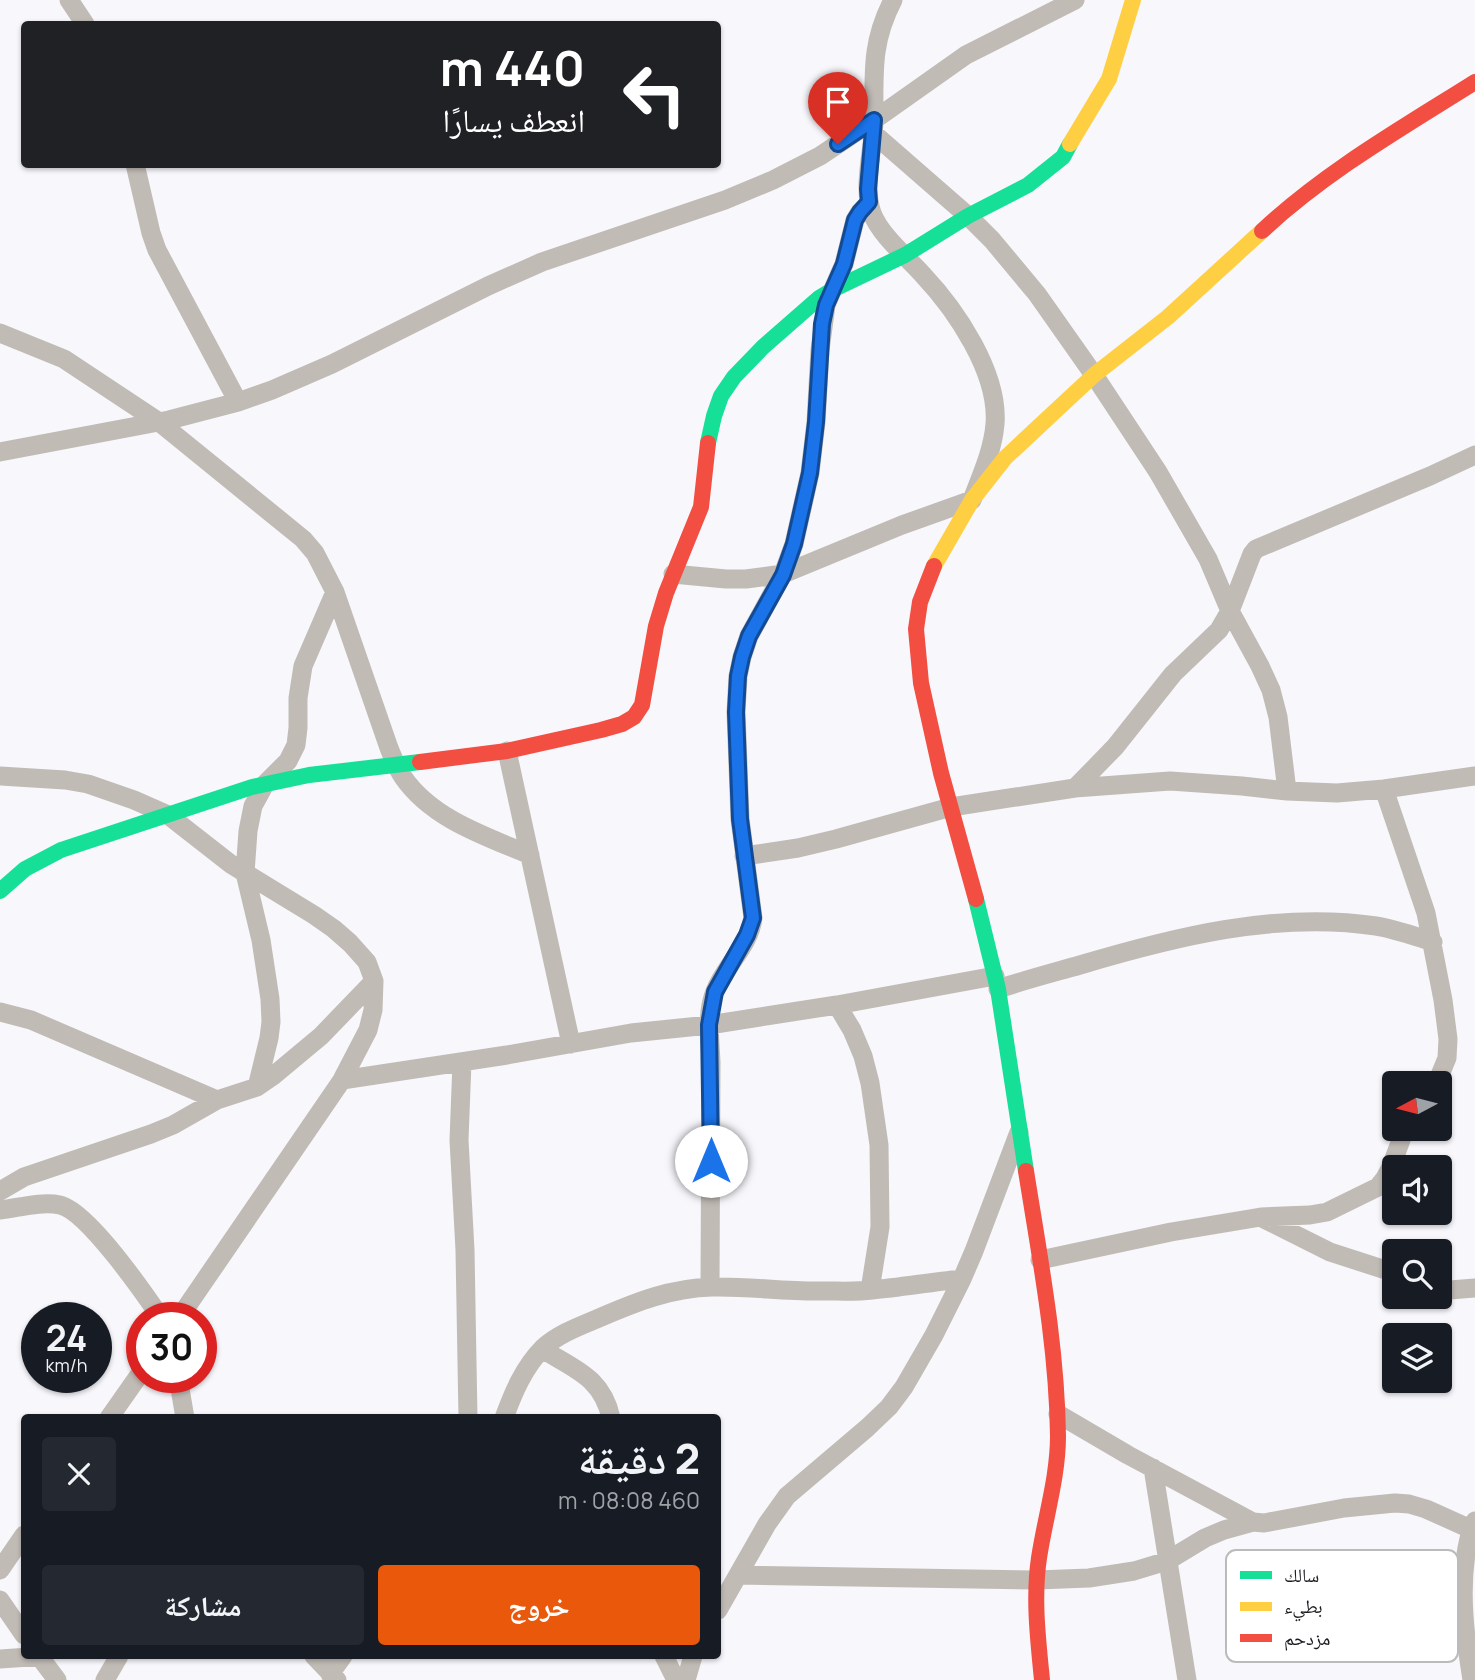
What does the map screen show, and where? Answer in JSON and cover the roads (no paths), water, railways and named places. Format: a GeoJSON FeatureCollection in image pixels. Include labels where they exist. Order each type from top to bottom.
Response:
{"type":"FeatureCollection","features":[{"type":"Feature","properties":{"kind":"street"},"geometry":{"type":"LineString","coordinates":[[69,0],[83,21]]}},
{"type":"Feature","properties":{"kind":"street"},"geometry":{"type":"LineString","coordinates":[[893,0],[876,48],[869,202],[882,230],[935,288],[966,333],[986,371],[994,396],[995,424],[987,458],[972,500]]}},
{"type":"Feature","properties":{"kind":"street"},"geometry":{"type":"LineString","coordinates":[[0,452],[159,422],[238,402],[332,364],[542,262],[725,200],[773,180],[874,127],[966,55],[1075,0]]}},
{"type":"Feature","properties":{"kind":"street"},"geometry":{"type":"LineString","coordinates":[[0,891],[25,869],[50,854],[265,784],[309,775],[507,751],[601,730],[622,724],[634,717],[642,705],[656,626],[673,573],[701,506],[713,416],[721,396],[734,377],[763,347],[832,290],[905,255],[968,216],[1028,186],[1063,156],[1109,79],[1133,0]]}},
{"type":"Feature","properties":{"kind":"street"},"geometry":{"type":"LineString","coordinates":[[1042,1680],[1036,1618],[1037,1580],[1058,1439],[1055,1371],[996,983],[921,683],[916,629],[920,602],[940,553],[972,500],[1005,458],[1094,375],[1168,317],[1283,211],[1363,153],[1475,82]]}},
{"type":"Feature","properties":{"kind":"street"},"geometry":{"type":"LineString","coordinates":[[874,127],[992,240],[1037,294],[1094,375],[1171,494],[1208,559],[1230,611],[1271,690],[1278,717],[1287,791]]}},
{"type":"Feature","properties":{"kind":"street"},"geometry":{"type":"LineString","coordinates":[[136,168],[157,250],[238,402]]}},
{"type":"Feature","properties":{"kind":"street"},"geometry":{"type":"LineString","coordinates":[[710,1287],[709,1025],[715,992],[752,924],[753,911],[738,798],[738,676],[749,636],[783,575],[794,544],[810,473],[822,324],[826,305],[844,264],[855,220],[869,202]]}},
{"type":"Feature","properties":{"kind":"street"},"geometry":{"type":"LineString","coordinates":[[0,333],[64,359],[159,422],[303,539],[315,552],[335,592],[396,765],[409,785],[429,805],[474,832],[530,855]]}},
{"type":"Feature","properties":{"kind":"street"},"geometry":{"type":"LineString","coordinates":[[1075,788],[1115,747],[1174,674],[1219,630],[1230,611],[1256,549],[1430,476],[1475,454]]}},
{"type":"Feature","properties":{"kind":"street"},"geometry":{"type":"LineString","coordinates":[[673,573],[726,579],[783,575],[902,525],[972,500]]}},
{"type":"Feature","properties":{"kind":"street"},"geometry":{"type":"LineString","coordinates":[[257,1087],[271,1022],[261,940],[245,873],[251,815],[265,784],[288,761],[296,745],[298,698],[303,666],[335,592]]}},
{"type":"Feature","properties":{"kind":"street"},"geometry":{"type":"LineString","coordinates":[[507,751],[571,1044]]}},
{"type":"Feature","properties":{"kind":"street"},"geometry":{"type":"LineString","coordinates":[[0,776],[88,784],[168,815],[245,873],[334,929],[367,962],[374,981],[373,1010],[368,1030],[342,1080],[190,1302]]}},
{"type":"Feature","properties":{"kind":"street"},"geometry":{"type":"LineString","coordinates":[[744,856],[798,848],[951,807],[1075,788],[1170,781],[1337,793],[1475,776]]}},
{"type":"Feature","properties":{"kind":"street"},"geometry":{"type":"LineString","coordinates":[[1384,789],[1426,913],[1433,942],[1448,1039],[1447,1058],[1442,1071]]}},
{"type":"Feature","properties":{"kind":"street"},"geometry":{"type":"LineString","coordinates":[[342,1080],[631,1033],[709,1025],[996,983],[1139,947],[1269,924],[1307,922],[1377,926],[1433,942]]}},
{"type":"Feature","properties":{"kind":"street"},"geometry":{"type":"LineString","coordinates":[[0,1191],[24,1177],[119,1146],[173,1125],[217,1100],[257,1087],[321,1036],[374,981]]}},
{"type":"Feature","properties":{"kind":"street"},"geometry":{"type":"LineString","coordinates":[[837,1005],[863,1056],[870,1083],[879,1145],[880,1227],[870,1290]]}},
{"type":"Feature","properties":{"kind":"street"},"geometry":{"type":"LineString","coordinates":[[0,1013],[32,1020],[217,1100]]}},
{"type":"Feature","properties":{"kind":"street"},"geometry":{"type":"LineString","coordinates":[[462,1062],[459,1140],[465,1250],[468,1414]]}},
{"type":"Feature","properties":{"kind":"street"},"geometry":{"type":"LineString","coordinates":[[721,1605],[767,1524],[787,1496],[867,1428],[889,1407],[904,1387],[962,1279],[1020,1131]]}},
{"type":"Feature","properties":{"kind":"street"},"geometry":{"type":"LineString","coordinates":[[1040,1260],[1171,1232],[1261,1217],[1327,1212],[1378,1187],[1391,1167],[1401,1141]]}},
{"type":"Feature","properties":{"kind":"street"},"geometry":{"type":"LineString","coordinates":[[0,1210],[42,1205],[61,1205],[68,1208],[87,1224],[110,1250],[149,1302]]}},
{"type":"Feature","properties":{"kind":"street"},"geometry":{"type":"LineString","coordinates":[[1261,1217],[1329,1252],[1382,1269]]}},
{"type":"Feature","properties":{"kind":"street"},"geometry":{"type":"LineString","coordinates":[[506,1414],[531,1362],[551,1341],[629,1304],[662,1294],[710,1287],[870,1290],[962,1279]]}},
{"type":"Feature","properties":{"kind":"street"},"geometry":{"type":"LineString","coordinates":[[1452,1290],[1475,1289]]}},
{"type":"Feature","properties":{"kind":"street"},"geometry":{"type":"LineString","coordinates":[[542,1349],[591,1379],[604,1397],[610,1414]]}},
{"type":"Feature","properties":{"kind":"street"},"geometry":{"type":"LineString","coordinates":[[112,1414],[127,1393]]}},
{"type":"Feature","properties":{"kind":"street"},"geometry":{"type":"LineString","coordinates":[[181,1393],[184,1414]]}},
{"type":"Feature","properties":{"kind":"street"},"geometry":{"type":"LineString","coordinates":[[1058,1414],[1253,1522],[1264,1523],[1344,1508],[1395,1503],[1426,1509],[1474,1527],[1463,1569],[1463,1602],[1472,1680]]}},
{"type":"Feature","properties":{"kind":"street"},"geometry":{"type":"LineString","coordinates":[[1153,1468],[1188,1680]]}},
{"type":"Feature","properties":{"kind":"street"},"geometry":{"type":"LineString","coordinates":[[739,1575],[1037,1580],[1108,1576],[1167,1561],[1205,1538],[1253,1522]]}},
{"type":"Feature","properties":{"kind":"street"},"geometry":{"type":"LineString","coordinates":[[0,1570],[21,1539]]}},
{"type":"Feature","properties":{"kind":"street"},"geometry":{"type":"LineString","coordinates":[[0,1600],[21,1631]]}},
{"type":"Feature","properties":{"kind":"street"},"geometry":{"type":"LineString","coordinates":[[0,1659],[21,1657]]}},
{"type":"Feature","properties":{"kind":"street"},"geometry":{"type":"LineString","coordinates":[[43,1659],[57,1680]]}},
{"type":"Feature","properties":{"kind":"street"},"geometry":{"type":"LineString","coordinates":[[105,1680],[117,1659]]}},
{"type":"Feature","properties":{"kind":"street"},"geometry":{"type":"LineString","coordinates":[[317,1659],[333,1677],[342,1659]]}},
{"type":"Feature","properties":{"kind":"street"},"geometry":{"type":"LineString","coordinates":[[666,1659],[676,1680]]}},
{"type":"Feature","properties":{"kind":"street"},"geometry":{"type":"LineString","coordinates":[[686,1680],[693,1659]]}}]}
